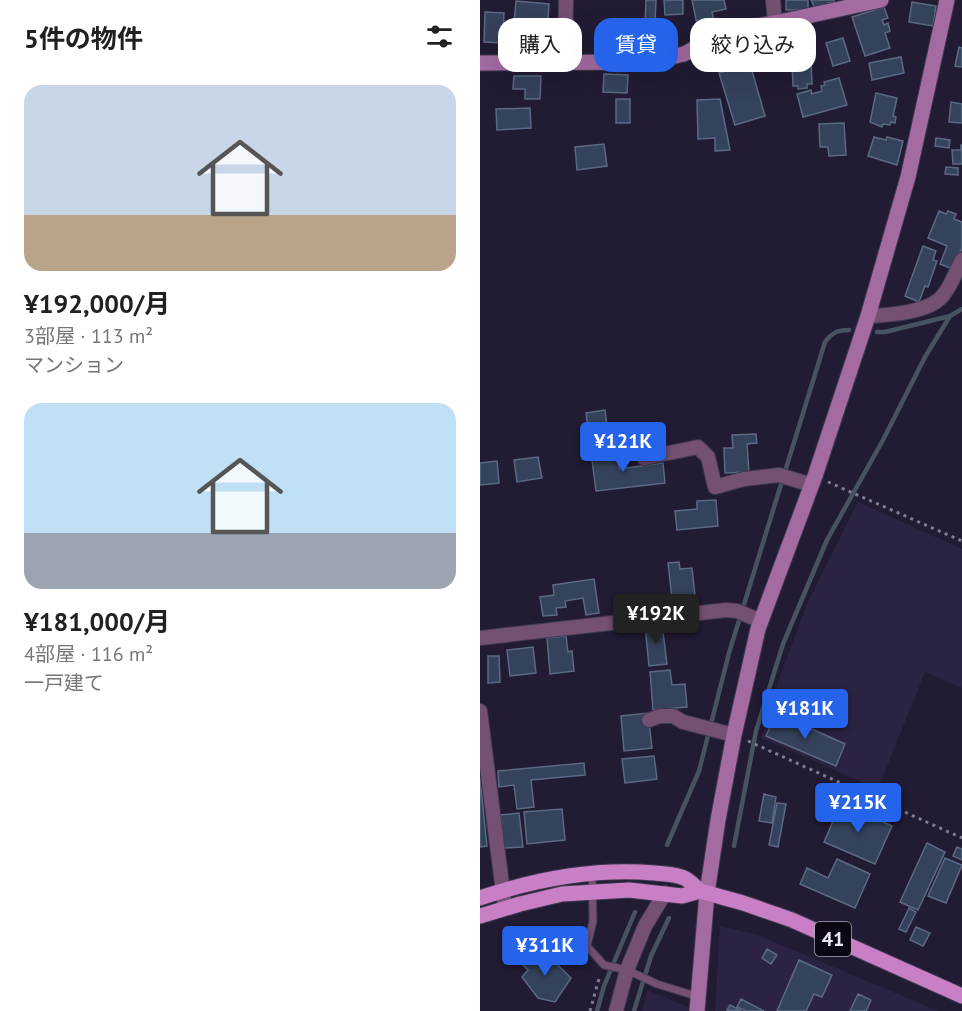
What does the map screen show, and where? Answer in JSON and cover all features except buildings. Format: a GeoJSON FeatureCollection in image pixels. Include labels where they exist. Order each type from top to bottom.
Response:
{"type":"FeatureCollection","features":[{"type":"Feature","properties":{"kind":"main road","name":"41"},"geometry":{"type":"LineString","coordinates":[[480,898],[532,882],[592,873],[666,874],[685,878],[704,892],[792,920],[962,996]]}},
{"type":"Feature","properties":{"kind":"main road","name":"41"},"geometry":{"type":"LineString","coordinates":[[480,916],[562,894],[629,890],[682,896],[704,892]]}},
{"type":"Feature","properties":{"kind":"street"},"geometry":{"type":"LineString","coordinates":[[566,0],[566,18]]}},
{"type":"Feature","properties":{"kind":"street"},"geometry":{"type":"LineString","coordinates":[[773,0],[775,18]]}},
{"type":"Feature","properties":{"kind":"street"},"geometry":{"type":"LineString","coordinates":[[798,18],[881,0]]}},
{"type":"Feature","properties":{"kind":"street"},"geometry":{"type":"LineString","coordinates":[[698,1004],[704,892],[734,735],[749,616],[813,481],[868,316],[908,177],[947,0]]}},
{"type":"Feature","properties":{"kind":"street"},"geometry":{"type":"LineString","coordinates":[[582,62],[649,62],[690,51]]}},
{"type":"Feature","properties":{"kind":"street"},"geometry":{"type":"LineString","coordinates":[[480,63],[498,63]]}},
{"type":"Feature","properties":{"kind":"street"},"geometry":{"type":"LineString","coordinates":[[868,316],[900,314],[929,305],[944,296],[962,260]]}},
{"type":"Feature","properties":{"kind":"street"},"geometry":{"type":"LineString","coordinates":[[644,458],[698,447],[708,457],[715,487],[744,479],[779,475],[813,481]]}},
{"type":"Feature","properties":{"kind":"street"},"geometry":{"type":"LineString","coordinates":[[480,638],[714,611],[749,616]]}},
{"type":"Feature","properties":{"kind":"street"},"geometry":{"type":"LineString","coordinates":[[480,711],[505,908]]}},
{"type":"Feature","properties":{"kind":"street"},"geometry":{"type":"LineString","coordinates":[[649,720],[660,716],[672,716],[683,723],[718,729],[734,735]]}},
{"type":"Feature","properties":{"kind":"street"},"geometry":{"type":"LineString","coordinates":[[616,1011],[627,971],[645,926],[665,893]]}},
{"type":"Feature","properties":{"kind":"lane"},"geometry":{"type":"LineString","coordinates":[[592,873],[593,921],[587,946],[604,964],[650,979],[698,1004]]}},
{"type":"Feature","properties":{"kind":"path"},"geometry":{"type":"LineString","coordinates":[[813,481],[847,490],[962,541]]}},
{"type":"Feature","properties":{"kind":"path"},"geometry":{"type":"LineString","coordinates":[[734,735],[962,838]]}},
{"type":"Feature","properties":{"kind":"path"},"geometry":{"type":"LineString","coordinates":[[590,1011],[604,964]]}},
{"type":"Feature","properties":{"kind":"shaded area"},"geometry":{"type":"Polygon","coordinates":[[[858,502],[962,549],[962,688],[925,672],[878,789],[761,738],[781,674],[807,604],[858,502]]]}},
{"type":"Feature","properties":{"kind":"shaded area"},"geometry":{"type":"Polygon","coordinates":[[[720,926],[758,935],[938,1011],[715,1011],[720,926]]]}},
{"type":"Feature","properties":{"kind":"shaded area"},"geometry":{"type":"Polygon","coordinates":[[[647,990],[688,1007],[688,1011],[642,1011],[647,990]]]}},
{"type":"Feature","properties":{"kind":"waterway"},"geometry":{"type":"LineString","coordinates":[[877,332],[950,316],[962,309]]}},
{"type":"Feature","properties":{"kind":"waterway"},"geometry":{"type":"LineString","coordinates":[[734,846],[756,731],[783,644],[827,540],[883,440],[925,357],[950,316]]}},
{"type":"Feature","properties":{"kind":"waterway"},"geometry":{"type":"LineString","coordinates":[[667,845],[699,771],[729,653],[825,342],[835,333],[849,330]]}},
{"type":"Feature","properties":{"kind":"waterway"},"geometry":{"type":"LineString","coordinates":[[597,1011],[604,986],[635,912]]}},
{"type":"Feature","properties":{"kind":"waterway"},"geometry":{"type":"LineString","coordinates":[[634,1011],[651,956],[669,918]]}}]}
